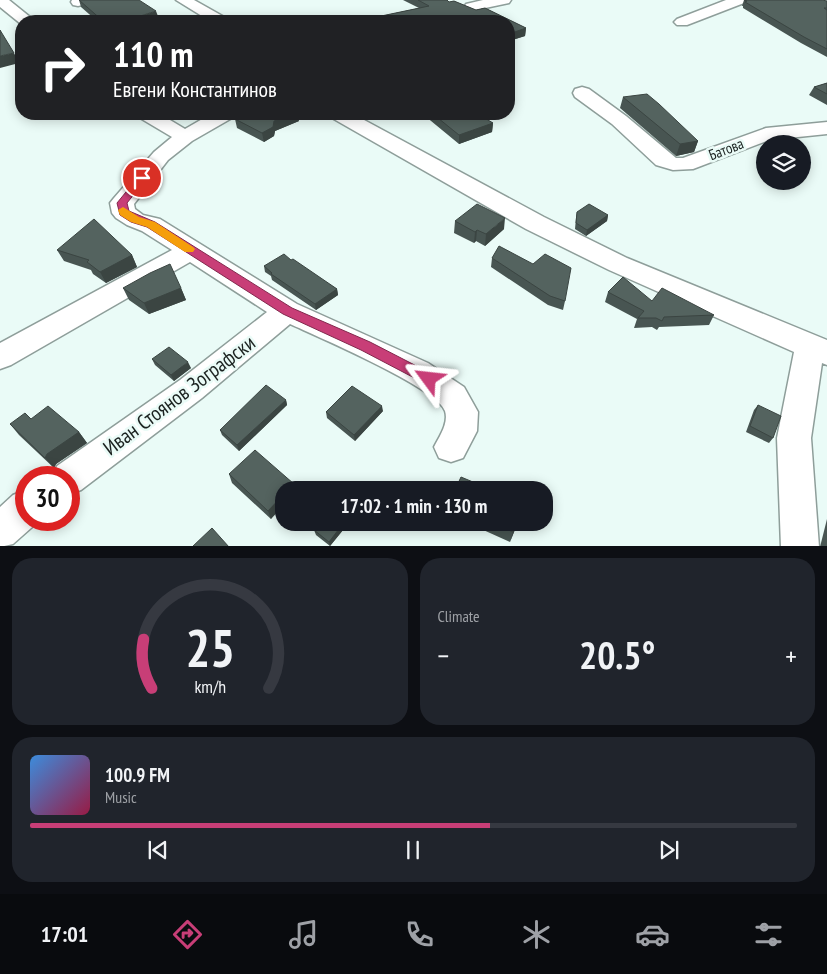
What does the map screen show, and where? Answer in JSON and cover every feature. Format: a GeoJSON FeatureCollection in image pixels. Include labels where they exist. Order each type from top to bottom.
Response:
{"type":"FeatureCollection","features":[{"type":"Feature","properties":{"kind":"street"},"geometry":{"type":"LineString","coordinates":[[0,0],[19,15]]}},
{"type":"Feature","properties":{"kind":"street"},"geometry":{"type":"LineString","coordinates":[[183,0],[209,15]]}},
{"type":"Feature","properties":{"kind":"street"},"geometry":{"type":"LineString","coordinates":[[471,7],[504,0]]}},
{"type":"Feature","properties":{"kind":"street"},"geometry":{"type":"LineString","coordinates":[[682,22],[738,0]]}},
{"type":"Feature","properties":{"kind":"street","name":"Батова"},"geometry":{"type":"LineString","coordinates":[[582,93],[619,120],[664,160],[673,164],[685,164],[766,134],[827,128]]}},
{"type":"Feature","properties":{"kind":"street"},"geometry":{"type":"LineString","coordinates":[[158,120],[185,137]]}},
{"type":"Feature","properties":{"kind":"street"},"geometry":{"type":"LineString","coordinates":[[215,120],[185,137],[161,156],[122,203],[124,213],[135,220],[151,225],[287,311],[416,372],[453,396],[462,412],[460,431],[450,447]]}},
{"type":"Feature","properties":{"kind":"street"},"geometry":{"type":"LineString","coordinates":[[350,120],[527,219],[618,264],[736,316],[819,349],[794,438],[800,546]]}},
{"type":"Feature","properties":{"kind":"street"},"geometry":{"type":"LineString","coordinates":[[0,357],[191,250]]}},
{"type":"Feature","properties":{"kind":"street","name":"Иван Стоянов Зографски"},"geometry":{"type":"LineString","coordinates":[[80,470],[191,389],[287,311]]}},
{"type":"Feature","properties":{"kind":"street"},"geometry":{"type":"LineString","coordinates":[[0,531],[15,518]]}},
{"type":"Feature","properties":{"kind":"building"},"geometry":{"type":"Polygon","coordinates":[[[79,0],[139,0],[156,11],[144,15],[96,15],[79,0]]]}},
{"type":"Feature","properties":{"kind":"building"},"geometry":{"type":"Polygon","coordinates":[[[418,0],[454,1],[476,10],[485,8],[499,15],[386,15],[429,6],[418,0]]]}},
{"type":"Feature","properties":{"kind":"building"},"geometry":{"type":"Polygon","coordinates":[[[744,0],[827,1],[827,8],[824,8],[827,10],[827,49],[804,37],[744,0]]]}},
{"type":"Feature","properties":{"kind":"building"},"geometry":{"type":"Polygon","coordinates":[[[515,23],[526,28],[515,32],[515,23]]]}},
{"type":"Feature","properties":{"kind":"building"},"geometry":{"type":"Polygon","coordinates":[[[0,30],[14,53],[0,56],[0,30]]]}},
{"type":"Feature","properties":{"kind":"building"},"geometry":{"type":"Polygon","coordinates":[[[827,83],[827,94],[814,87],[827,83]]]}},
{"type":"Feature","properties":{"kind":"building"},"geometry":{"type":"Polygon","coordinates":[[[647,94],[698,141],[680,144],[623,97],[647,94]]]}},
{"type":"Feature","properties":{"kind":"building"},"geometry":{"type":"Polygon","coordinates":[[[237,120],[277,120],[274,121],[273,127],[262,133],[237,120]]]}},
{"type":"Feature","properties":{"kind":"building"},"geometry":{"type":"Polygon","coordinates":[[[440,120],[488,120],[493,123],[459,135],[440,120]]]}},
{"type":"Feature","properties":{"kind":"building"},"geometry":{"type":"Polygon","coordinates":[[[477,204],[505,218],[486,234],[477,230],[475,232],[455,221],[477,204]]]}},
{"type":"Feature","properties":{"kind":"building"},"geometry":{"type":"Polygon","coordinates":[[[589,204],[608,215],[587,230],[576,223],[577,212],[589,204]]]}},
{"type":"Feature","properties":{"kind":"building"},"geometry":{"type":"Polygon","coordinates":[[[94,219],[132,255],[100,272],[87,262],[89,260],[57,250],[94,219]]]}},
{"type":"Feature","properties":{"kind":"building"},"geometry":{"type":"Polygon","coordinates":[[[499,246],[533,264],[545,254],[571,268],[565,301],[550,296],[492,258],[499,246]]]}},
{"type":"Feature","properties":{"kind":"building"},"geometry":{"type":"Polygon","coordinates":[[[284,254],[337,289],[315,304],[271,274],[264,266],[284,254]]]}},
{"type":"Feature","properties":{"kind":"building"},"geometry":{"type":"Polygon","coordinates":[[[170,264],[181,288],[144,303],[123,288],[150,273],[170,264]]]}},
{"type":"Feature","properties":{"kind":"building"},"geometry":{"type":"Polygon","coordinates":[[[623,277],[652,301],[662,288],[714,315],[664,317],[662,321],[656,318],[638,318],[644,311],[608,292],[623,277]]]}},
{"type":"Feature","properties":{"kind":"building"},"geometry":{"type":"Polygon","coordinates":[[[169,347],[188,362],[171,375],[152,359],[169,347]]]}},
{"type":"Feature","properties":{"kind":"building"},"geometry":{"type":"Polygon","coordinates":[[[266,385],[286,400],[237,445],[220,430],[266,385]]]}},
{"type":"Feature","properties":{"kind":"building"},"geometry":{"type":"Polygon","coordinates":[[[352,386],[382,406],[354,435],[326,412],[352,386]]]}},
{"type":"Feature","properties":{"kind":"building"},"geometry":{"type":"Polygon","coordinates":[[[758,405],[781,416],[773,438],[750,426],[758,405]]]}},
{"type":"Feature","properties":{"kind":"building"},"geometry":{"type":"Polygon","coordinates":[[[48,406],[79,432],[47,454],[45,458],[10,424],[25,413],[31,419],[48,406]]]}},
{"type":"Feature","properties":{"kind":"building"},"geometry":{"type":"Polygon","coordinates":[[[255,450],[291,481],[275,481],[275,504],[268,511],[229,474],[255,450]]]}},
{"type":"Feature","properties":{"kind":"building"},"geometry":{"type":"Polygon","coordinates":[[[461,477],[471,481],[459,481],[461,477]]]}},
{"type":"Feature","properties":{"kind":"building"},"geometry":{"type":"Polygon","coordinates":[[[212,528],[228,546],[193,546],[212,528]]]}},
{"type":"Feature","properties":{"kind":"building"},"geometry":{"type":"Polygon","coordinates":[[[315,531],[337,531],[329,542],[315,531]]]}},
{"type":"Feature","properties":{"kind":"slow traffic"},"geometry":{"type":"LineString","coordinates":[[123,210],[124,213],[135,220],[151,225],[189,249]]}},
{"type":"Feature","properties":{"kind":"route"},"geometry":{"type":"LineString","coordinates":[[142,178],[122,203],[124,213],[135,220],[151,225],[287,311],[365,346],[429,379]]}}]}
